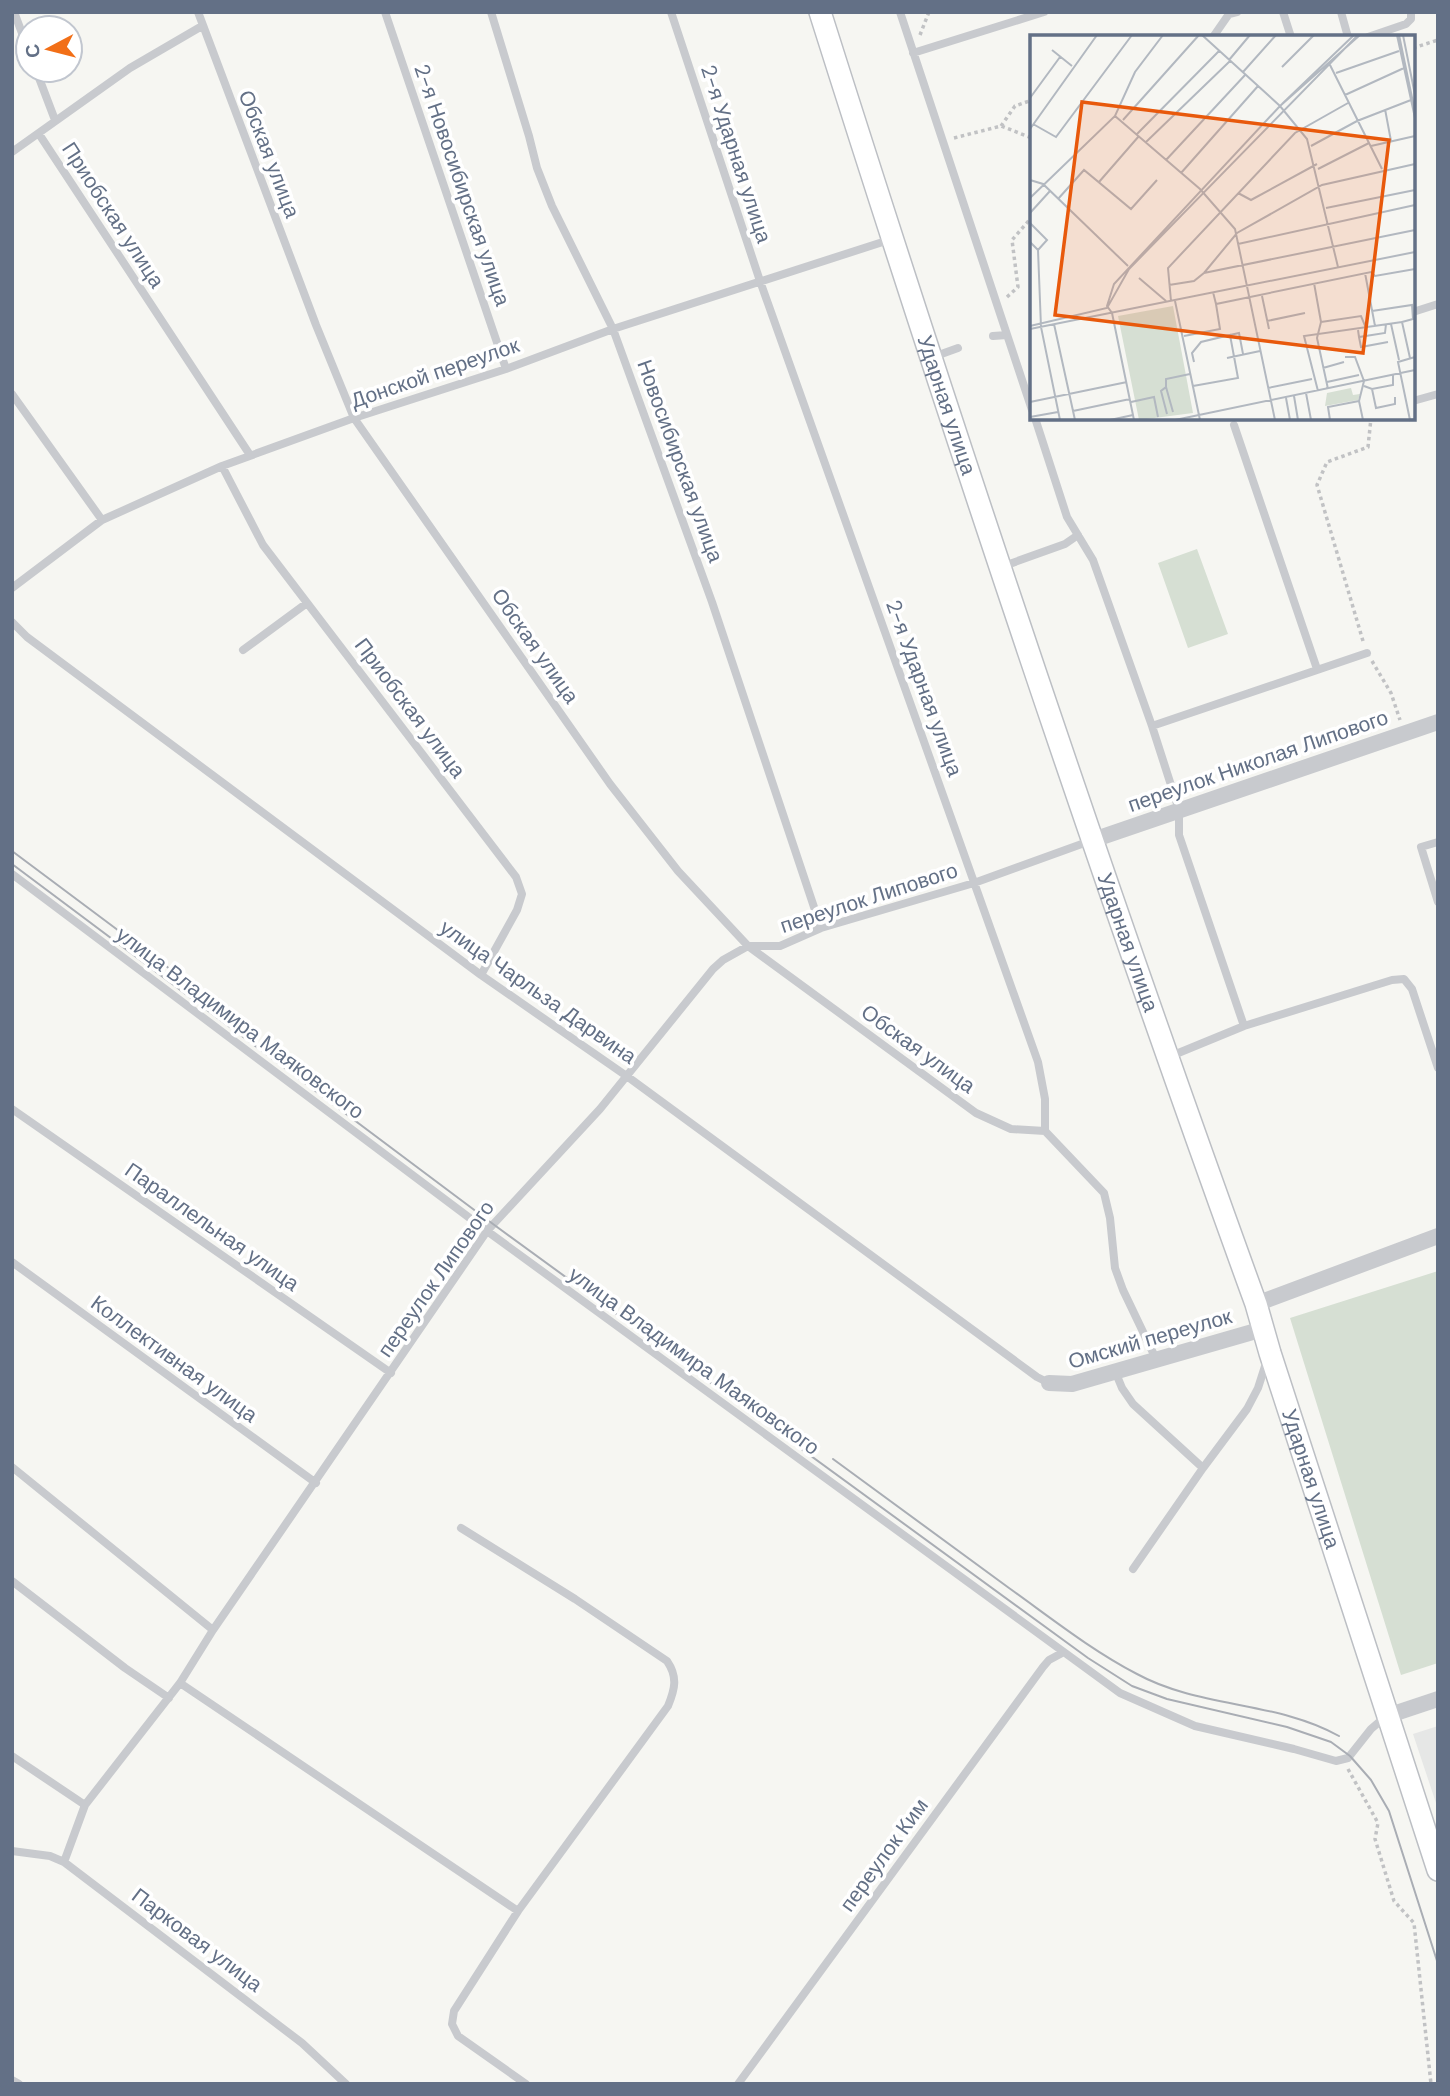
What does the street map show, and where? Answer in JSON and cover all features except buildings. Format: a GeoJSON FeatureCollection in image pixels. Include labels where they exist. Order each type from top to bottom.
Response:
{"type":"FeatureCollection","features":[{"type":"Feature","properties":{"kind":"street","name":"Ударная улица"},"geometry":{"type":"LineString","coordinates":[[820,12],[930,358],[1093,840],[1256,1304],[1438,1870]]}},
{"type":"Feature","properties":{"kind":"street","name":"переулок Николая Липового"},"geometry":{"type":"LineString","coordinates":[[1093,840],[1438,722]]}},
{"type":"Feature","properties":{"kind":"street","name":"Омский переулок"},"geometry":{"type":"LineString","coordinates":[[1256,1304],[1438,1236]]}},
{"type":"Feature","properties":{"kind":"street","name":"Омский переулок"},"geometry":{"type":"LineString","coordinates":[[1049,1383],[1072,1384],[1263,1329]]}},
{"type":"Feature","properties":{"kind":"street"},"geometry":{"type":"LineString","coordinates":[[1387,1716],[1438,1699]]}},
{"type":"Feature","properties":{"kind":"lane","name":"Обская улица"},"geometry":{"type":"LineString","coordinates":[[198,12],[316,325],[354,418],[610,784],[678,871],[748,946],[976,1114],[1011,1129],[1045,1131]]}},
{"type":"Feature","properties":{"kind":"lane","name":"2-я Новосибирская улица"},"geometry":{"type":"LineString","coordinates":[[385,12],[506,369]]}},
{"type":"Feature","properties":{"kind":"lane","name":"Новосибирская улица"},"geometry":{"type":"LineString","coordinates":[[491,12],[537,168],[552,206],[613,328],[712,601],[821,928]]}},
{"type":"Feature","properties":{"kind":"lane","name":"2-я Ударная улица"},"geometry":{"type":"LineString","coordinates":[[671,12],[760,281],[1038,1062],[1045,1099],[1045,1131]]}},
{"type":"Feature","properties":{"kind":"lane"},"geometry":{"type":"LineString","coordinates":[[900,12],[1007,335],[1028,386]]}},
{"type":"Feature","properties":{"kind":"lane"},"geometry":{"type":"LineString","coordinates":[[913,53],[1044,12]]}},
{"type":"Feature","properties":{"kind":"lane"},"geometry":{"type":"LineString","coordinates":[[1283,12],[1290,35]]}},
{"type":"Feature","properties":{"kind":"lane"},"geometry":{"type":"LineString","coordinates":[[1341,12],[1347,35]]}},
{"type":"Feature","properties":{"kind":"lane"},"geometry":{"type":"LineString","coordinates":[[1374,35],[1406,24],[1411,19],[1411,12]]}},
{"type":"Feature","properties":{"kind":"lane"},"geometry":{"type":"LineString","coordinates":[[1215,35],[1232,13]]}},
{"type":"Feature","properties":{"kind":"lane"},"geometry":{"type":"LineString","coordinates":[[12,152],[130,68],[202,26]]}},
{"type":"Feature","properties":{"kind":"lane","name":"Приобская улица"},"geometry":{"type":"LineString","coordinates":[[41,84],[55,120]]}},
{"type":"Feature","properties":{"kind":"lane","name":"Приобская улица"},"geometry":{"type":"LineString","coordinates":[[39,134],[250,456]]}},
{"type":"Feature","properties":{"kind":"lane","name":"Донской переулок"},"geometry":{"type":"LineString","coordinates":[[12,588],[102,520],[222,466],[354,418],[506,369],[613,328],[892,239]]}},
{"type":"Feature","properties":{"kind":"lane"},"geometry":{"type":"LineString","coordinates":[[1415,311],[1438,304]]}},
{"type":"Feature","properties":{"kind":"lane"},"geometry":{"type":"LineString","coordinates":[[993,336],[1007,335]]}},
{"type":"Feature","properties":{"kind":"lane"},"geometry":{"type":"LineString","coordinates":[[930,358],[958,348]]}},
{"type":"Feature","properties":{"kind":"lane"},"geometry":{"type":"LineString","coordinates":[[12,394],[102,520]]}},
{"type":"Feature","properties":{"kind":"lane"},"geometry":{"type":"LineString","coordinates":[[1415,400],[1438,394]]}},
{"type":"Feature","properties":{"kind":"lane"},"geometry":{"type":"LineString","coordinates":[[1036,420],[1067,517],[1093,560],[1152,726],[1179,810],[1179,835],[1244,1026]]}},
{"type":"Feature","properties":{"kind":"lane"},"geometry":{"type":"LineString","coordinates":[[1234,425],[1317,669]]}},
{"type":"Feature","properties":{"kind":"lane","name":"Приобская улица"},"geometry":{"type":"LineString","coordinates":[[222,466],[263,545],[516,877],[522,894],[517,910],[481,975]]}},
{"type":"Feature","properties":{"kind":"lane"},"geometry":{"type":"LineString","coordinates":[[1001,567],[1065,544],[1078,535]]}},
{"type":"Feature","properties":{"kind":"lane"},"geometry":{"type":"LineString","coordinates":[[243,650],[307,603]]}},
{"type":"Feature","properties":{"kind":"lane","name":"улица Чарльза Дарвина"},"geometry":{"type":"LineString","coordinates":[[12,622],[27,637],[481,975],[628,1077],[1037,1377],[1049,1383]]}},
{"type":"Feature","properties":{"kind":"lane"},"geometry":{"type":"LineString","coordinates":[[1152,726],[1367,653]]}},
{"type":"Feature","properties":{"kind":"lane","name":"переулок Липового"},"geometry":{"type":"LineString","coordinates":[[64,1862],[85,1805],[180,1683],[213,1630],[487,1231],[628,1077],[713,969],[748,946],[779,946],[821,928],[974,883],[1093,840]]}},
{"type":"Feature","properties":{"kind":"lane"},"geometry":{"type":"LineString","coordinates":[[1438,842],[1421,847],[1438,902]]}},
{"type":"Feature","properties":{"kind":"lane","name":"улица Владимира Маяковского"},"geometry":{"type":"LineString","coordinates":[[12,874],[487,1231],[1120,1693],[1195,1726],[1294,1749],[1328,1760],[1344,1761]]}},
{"type":"Feature","properties":{"kind":"lane"},"geometry":{"type":"LineString","coordinates":[[1168,1057],[1244,1026],[1392,980],[1404,979],[1412,989],[1438,1068]]}},
{"type":"Feature","properties":{"kind":"lane","name":"Параллельная улица"},"geometry":{"type":"LineString","coordinates":[[12,1109],[391,1373]]}},
{"type":"Feature","properties":{"kind":"lane"},"geometry":{"type":"LineString","coordinates":[[1045,1131],[1104,1193],[1110,1218],[1115,1268],[1156,1359]]}},
{"type":"Feature","properties":{"kind":"lane","name":"Коллективная улица"},"geometry":{"type":"LineString","coordinates":[[12,1262],[316,1483]]}},
{"type":"Feature","properties":{"kind":"lane"},"geometry":{"type":"LineString","coordinates":[[1133,1569],[1247,1409],[1258,1388],[1270,1353]]}},
{"type":"Feature","properties":{"kind":"lane"},"geometry":{"type":"LineString","coordinates":[[1115,1371],[1133,1405],[1203,1468]]}},
{"type":"Feature","properties":{"kind":"lane"},"geometry":{"type":"LineString","coordinates":[[12,1466],[213,1630]]}},
{"type":"Feature","properties":{"kind":"lane"},"geometry":{"type":"LineString","coordinates":[[461,1528],[575,1599],[667,1661],[673,1669],[675,1679],[668,1706],[518,1911],[454,2011],[452,2024],[458,2036],[526,2084]]}},
{"type":"Feature","properties":{"kind":"lane"},"geometry":{"type":"LineString","coordinates":[[12,1581],[125,1668],[169,1698]]}},
{"type":"Feature","properties":{"kind":"lane","name":"переулок Ким"},"geometry":{"type":"LineString","coordinates":[[738,2084],[1043,1667],[1062,1653]]}},
{"type":"Feature","properties":{"kind":"lane"},"geometry":{"type":"LineString","coordinates":[[180,1683],[518,1911]]}},
{"type":"Feature","properties":{"kind":"lane"},"geometry":{"type":"LineString","coordinates":[[1344,1761],[1371,1729],[1387,1716]]}},
{"type":"Feature","properties":{"kind":"lane"},"geometry":{"type":"LineString","coordinates":[[12,1756],[85,1805]]}},
{"type":"Feature","properties":{"kind":"lane","name":"Парковая улица"},"geometry":{"type":"LineString","coordinates":[[12,1851],[50,1856],[64,1862],[292,2035],[346,2084]]}},
{"type":"Feature","properties":{"kind":"lane"},"geometry":{"type":"LineString","coordinates":[[12,2080],[19,2084]]}},
{"type":"Feature","properties":{"kind":"path"},"geometry":{"type":"LineString","coordinates":[[1415,47],[1438,40]]}},
{"type":"Feature","properties":{"kind":"path"},"geometry":{"type":"LineString","coordinates":[[1001,126],[1015,106],[1030,101]]}},
{"type":"Feature","properties":{"kind":"path"},"geometry":{"type":"LineString","coordinates":[[942,141],[1001,126],[1030,137]]}},
{"type":"Feature","properties":{"kind":"path"},"geometry":{"type":"LineString","coordinates":[[998,306],[1018,287],[1012,240],[1030,219]]}},
{"type":"Feature","properties":{"kind":"path"},"geometry":{"type":"LineString","coordinates":[[1371,420],[1368,447],[1327,462],[1317,485],[1367,653],[1391,693],[1405,733]]}},
{"type":"Feature","properties":{"kind":"path"},"geometry":{"type":"LineString","coordinates":[[1344,1761],[1378,1823],[1375,1839],[1394,1901],[1414,1923],[1431,2084]]}},
{"type":"Feature","properties":{"kind":"shaded area"},"geometry":{"type":"Polygon","coordinates":[[[1197,549],[1228,634],[1188,648],[1158,563],[1197,549]]]}},
{"type":"Feature","properties":{"kind":"shaded area"},"geometry":{"type":"Polygon","coordinates":[[[1438,1271],[1438,1663],[1401,1675],[1290,1318],[1438,1271]]]}},
{"type":"Feature","properties":{"kind":"shaded area"},"geometry":{"type":"Polygon","coordinates":[[[1438,1726],[1438,1809],[1413,1734],[1438,1726]]]}},
{"type":"Feature","properties":{"kind":"tram line"},"geometry":{"type":"LineString","coordinates":[[12,851],[194,987]]}},
{"type":"Feature","properties":{"kind":"tram line"},"geometry":{"type":"LineString","coordinates":[[12,864],[493,1224],[1088,1658],[1132,1686],[1167,1699],[1287,1727],[1331,1742],[1350,1756],[1371,1780],[1389,1811],[1438,1964]]}},
{"type":"Feature","properties":{"kind":"tram line"},"geometry":{"type":"LineString","coordinates":[[833,1459],[1072,1633],[1137,1674],[1186,1693],[1290,1716],[1339,1736]]}}]}
